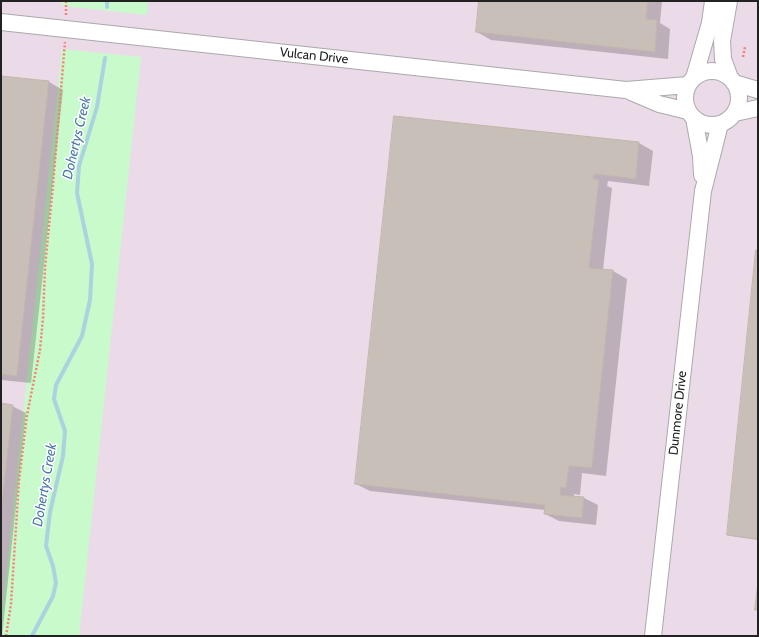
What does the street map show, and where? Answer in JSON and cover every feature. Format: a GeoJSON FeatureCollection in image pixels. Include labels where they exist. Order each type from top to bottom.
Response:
{"type":"FeatureCollection","features":[{"type":"Feature","properties":{"kind":"street"},"geometry":{"type":"LineString","coordinates":[[713,1],[710,23],[691,81],[685,93],[685,102],[691,115],[702,123],[711,125],[726,122],[735,113],[738,106],[738,90],[723,59],[722,42],[729,1]]}},
{"type":"Feature","properties":{"kind":"street","name":"Vulcan Drive"},"geometry":{"type":"LineString","coordinates":[[1,22],[626,90],[691,81]]}},
{"type":"Feature","properties":{"kind":"street"},"geometry":{"type":"LineString","coordinates":[[691,81],[701,73],[716,71],[724,74],[732,80],[758,90]]}},
{"type":"Feature","properties":{"kind":"street","name":"Vulcan Drive"},"geometry":{"type":"LineString","coordinates":[[626,90],[659,104],[691,115]]}},
{"type":"Feature","properties":{"kind":"street"},"geometry":{"type":"LineString","coordinates":[[735,113],[758,108]]}},
{"type":"Feature","properties":{"kind":"street","name":"Dunmore Drive"},"geometry":{"type":"LineString","coordinates":[[691,115],[701,156],[703,191]]}},
{"type":"Feature","properties":{"kind":"street","name":"Dunmore Drive"},"geometry":{"type":"LineString","coordinates":[[653,636],[703,191],[720,124]]}},
{"type":"Feature","properties":{"kind":"path"},"geometry":{"type":"LineString","coordinates":[[6,636],[12,597],[19,480],[27,415],[40,350],[43,318],[44,267],[53,185],[66,29],[66,1]]}},
{"type":"Feature","properties":{"kind":"path"},"geometry":{"type":"LineString","coordinates":[[744,47],[744,57]]}},
{"type":"Feature","properties":{"kind":"shaded area"},"geometry":{"type":"Polygon","coordinates":[[[1,1],[758,1],[758,636],[1,636],[1,1]]]}},
{"type":"Feature","properties":{"kind":"green space"},"geometry":{"type":"Polygon","coordinates":[[[60,1],[148,1],[147,15],[63,6],[60,1]]]}},
{"type":"Feature","properties":{"kind":"green space"},"geometry":{"type":"Polygon","coordinates":[[[62,49],[141,57],[79,636],[1,636],[1,621],[62,49]]]}},
{"type":"Feature","properties":{"kind":"building"},"geometry":{"type":"Polygon","coordinates":[[[479,1],[648,1],[646,19],[657,20],[655,52],[476,32],[479,1]]]}},
{"type":"Feature","properties":{"kind":"building"},"geometry":{"type":"Polygon","coordinates":[[[1,76],[49,81],[17,376],[1,374],[1,76]]]}},
{"type":"Feature","properties":{"kind":"building"},"geometry":{"type":"Polygon","coordinates":[[[394,116],[639,142],[636,179],[594,174],[593,179],[599,180],[589,268],[613,270],[592,468],[569,466],[566,488],[561,487],[560,495],[584,497],[582,518],[544,514],[545,505],[355,484],[394,116]]]}},
{"type":"Feature","properties":{"kind":"building"},"geometry":{"type":"Polygon","coordinates":[[[756,250],[758,250],[758,539],[727,535],[756,250]]]}},
{"type":"Feature","properties":{"kind":"building"},"geometry":{"type":"Polygon","coordinates":[[[1,403],[13,405],[1,512],[1,403]]]}},
{"type":"Feature","properties":{"kind":"building"},"geometry":{"type":"Polygon","coordinates":[[[758,583],[758,610],[755,610],[758,583]]]}},
{"type":"Feature","properties":{"kind":"waterway","name":"Dohertys Creek"},"geometry":{"type":"LineString","coordinates":[[107,1],[107,7]]}},
{"type":"Feature","properties":{"kind":"waterway","name":"Dohertys Creek"},"geometry":{"type":"LineString","coordinates":[[32,636],[53,596],[56,583],[53,566],[46,546],[50,512],[63,456],[65,431],[54,399],[56,385],[82,336],[90,300],[92,264],[77,193],[79,166],[97,107],[105,58]]}}]}
